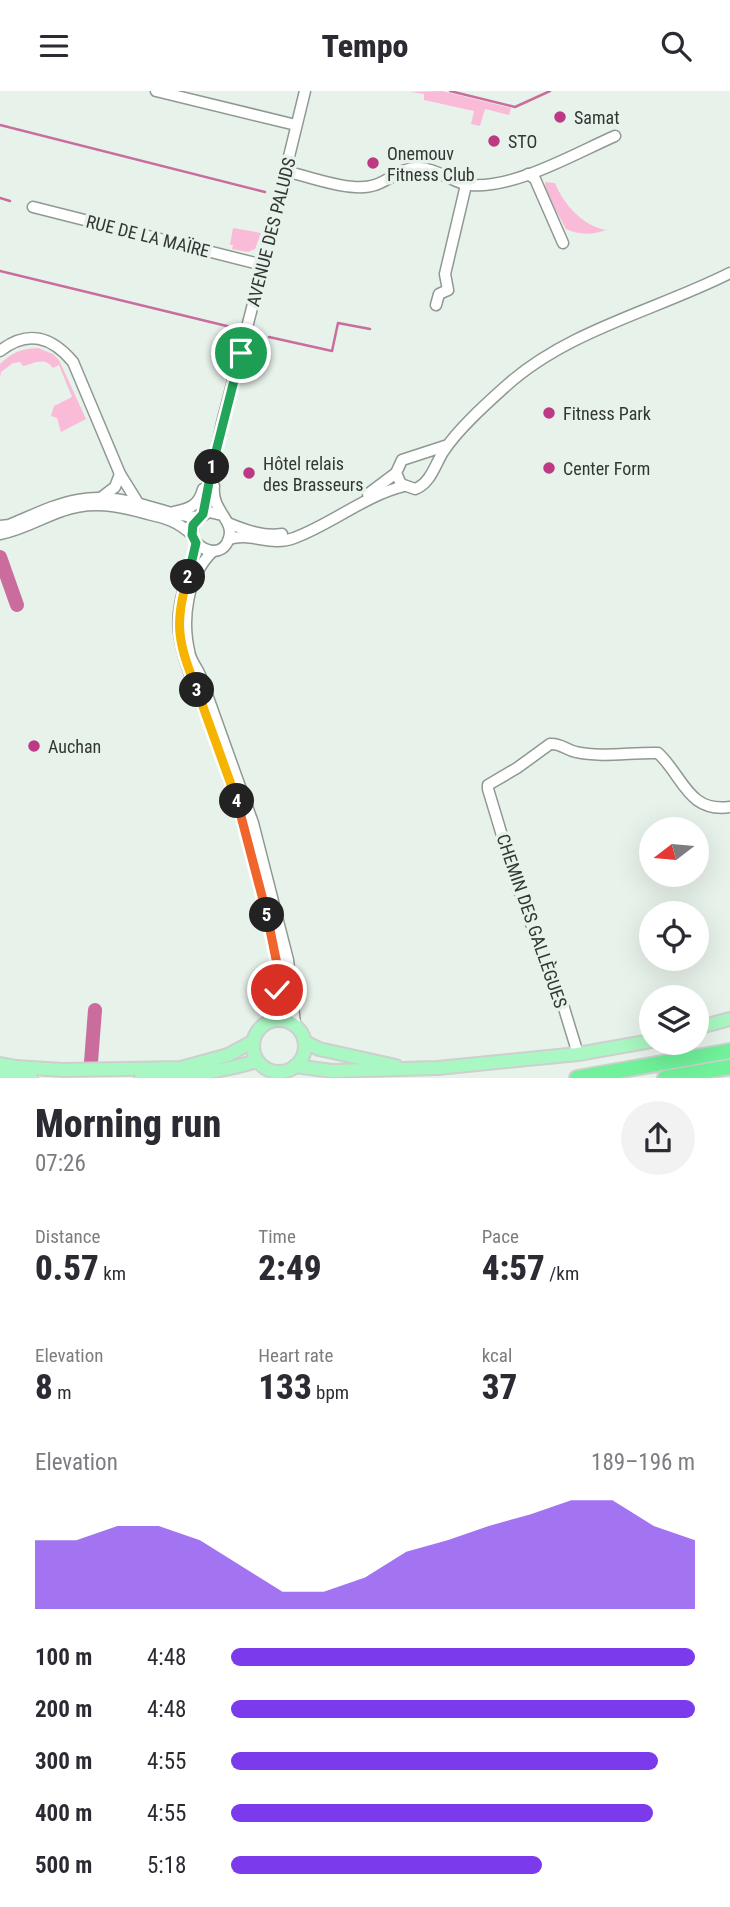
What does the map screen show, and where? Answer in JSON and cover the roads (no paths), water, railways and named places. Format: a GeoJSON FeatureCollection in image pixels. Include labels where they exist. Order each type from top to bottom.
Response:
{"type":"FeatureCollection","features":[{"type":"Feature","properties":{"kind":"highway"},"geometry":{"type":"LineString","coordinates":[[577,1077],[730,1051]]}},
{"type":"Feature","properties":{"kind":"highway"},"geometry":{"type":"LineString","coordinates":[[665,1077],[730,1067]]}},
{"type":"Feature","properties":{"kind":"main road"},"geometry":{"type":"LineString","coordinates":[[709,1025],[730,1019]]}},
{"type":"Feature","properties":{"kind":"main road"},"geometry":{"type":"LineString","coordinates":[[0,1064],[63,1070],[181,1068],[228,1055],[252,1042],[257,1032],[268,1022],[286,1020],[295,1024],[305,1042],[303,1056],[295,1066]]}},
{"type":"Feature","properties":{"kind":"main road"},"geometry":{"type":"LineString","coordinates":[[709,1031],[730,1028]]}},
{"type":"Feature","properties":{"kind":"main road"},"geometry":{"type":"LineString","coordinates":[[252,1042],[257,1061],[271,1071],[279,1072],[295,1066],[332,1071],[376,1071],[505,1063],[578,1054],[639,1043]]}},
{"type":"Feature","properties":{"kind":"main road"},"geometry":{"type":"LineString","coordinates":[[305,1042],[319,1049],[406,1068]]}},
{"type":"Feature","properties":{"kind":"main road"},"geometry":{"type":"LineString","coordinates":[[141,1077],[205,1074],[257,1061]]}},
{"type":"Feature","properties":{"kind":"main road"},"geometry":{"type":"LineString","coordinates":[[0,1073],[31,1077]]}},
{"type":"Feature","properties":{"kind":"street"},"geometry":{"type":"LineString","coordinates":[[156,91],[296,125]]}},
{"type":"Feature","properties":{"kind":"street","name":"AVENUE DES PALUDS"},"geometry":{"type":"LineString","coordinates":[[201,515],[305,91]]}},
{"type":"Feature","properties":{"kind":"street"},"geometry":{"type":"LineString","coordinates":[[286,171],[354,188],[364,188],[414,168],[447,175],[466,185],[498,185],[615,136]]}},
{"type":"Feature","properties":{"kind":"street"},"geometry":{"type":"LineString","coordinates":[[528,174],[535,179],[562,243]]}},
{"type":"Feature","properties":{"kind":"street"},"geometry":{"type":"LineString","coordinates":[[436,306],[439,294],[448,290],[445,274],[466,185]]}},
{"type":"Feature","properties":{"kind":"street","name":"RUE DE LA MAÏRE"},"geometry":{"type":"LineString","coordinates":[[33,207],[262,265]]}},
{"type":"Feature","properties":{"kind":"street"},"geometry":{"type":"LineString","coordinates":[[699,289],[730,273]]}},
{"type":"Feature","properties":{"kind":"street"},"geometry":{"type":"LineString","coordinates":[[396,473],[398,481],[409,489],[420,487],[448,445],[506,386],[558,347],[730,279]]}},
{"type":"Feature","properties":{"kind":"street"},"geometry":{"type":"LineString","coordinates":[[0,351],[20,339],[38,338],[54,343],[65,352],[73,362],[120,474],[138,503]]}},
{"type":"Feature","properties":{"kind":"street"},"geometry":{"type":"LineString","coordinates":[[0,526],[9,525],[67,501],[102,497],[138,503],[185,517],[214,512],[243,529],[272,535],[294,531],[374,491],[396,473],[402,460],[448,445]]}},
{"type":"Feature","properties":{"kind":"street","name":"AVENUE DES PALUDS"},"geometry":{"type":"LineString","coordinates":[[170,513],[190,508],[198,502],[215,454]]}},
{"type":"Feature","properties":{"kind":"street","name":"AVENUE DES PALUDS"},"geometry":{"type":"LineString","coordinates":[[215,454],[214,500],[225,519]]}},
{"type":"Feature","properties":{"kind":"street"},"geometry":{"type":"LineString","coordinates":[[416,456],[425,461],[429,475]]}},
{"type":"Feature","properties":{"kind":"street"},"geometry":{"type":"LineString","coordinates":[[102,497],[118,483],[120,474]]}},
{"type":"Feature","properties":{"kind":"street"},"geometry":{"type":"LineString","coordinates":[[229,539],[239,536],[270,542],[294,538],[376,495],[404,486]]}},
{"type":"Feature","properties":{"kind":"street"},"geometry":{"type":"LineString","coordinates":[[0,534],[62,511],[91,504],[122,506],[182,525],[203,549],[213,551]]}},
{"type":"Feature","properties":{"kind":"street"},"geometry":{"type":"LineString","coordinates":[[201,515],[193,525],[192,564],[181,601],[178,631],[185,659],[235,795],[271,929],[277,964],[277,990],[274,1010],[268,1022]]}},
{"type":"Feature","properties":{"kind":"street"},"geometry":{"type":"LineString","coordinates":[[225,519],[230,531],[229,539],[223,547],[213,551],[199,567],[188,602],[186,631],[191,658],[253,823],[288,960],[295,1024]]}},
{"type":"Feature","properties":{"kind":"street","name":"CHEMIN DES GALLÈGUES"},"geometry":{"type":"LineString","coordinates":[[578,1054],[559,995],[520,895],[488,785],[550,744],[556,743],[573,752],[658,753],[693,799],[712,807],[730,807]]}},
{"type":"Feature","properties":{"kind":"waterway"},"geometry":{"type":"LineString","coordinates":[[450,91],[515,107],[550,91]]}},
{"type":"Feature","properties":{"kind":"waterway"},"geometry":{"type":"LineString","coordinates":[[0,125],[265,192]]}},
{"type":"Feature","properties":{"kind":"waterway"},"geometry":{"type":"LineString","coordinates":[[0,198],[10,201]]}},
{"type":"Feature","properties":{"kind":"waterway"},"geometry":{"type":"LineString","coordinates":[[0,271],[235,328]]}},
{"type":"Feature","properties":{"kind":"waterway"},"geometry":{"type":"LineString","coordinates":[[269,337],[332,351],[338,323],[370,329]]}},
{"type":"Feature","properties":{"kind":"waterway"},"geometry":{"type":"LineString","coordinates":[[235,328],[239,329]]}},
{"type":"Feature","properties":{"kind":"waterway"},"geometry":{"type":"LineString","coordinates":[[0,557],[17,605]]}},
{"type":"Feature","properties":{"kind":"waterway"},"geometry":{"type":"LineString","coordinates":[[91,1062],[95,1010]]}},
{"type":"Feature","properties":{"kind":"place","name":"Samat"},"geometry":{"type":"Point","coordinates":[560,117]}},
{"type":"Feature","properties":{"kind":"place","name":"STO"},"geometry":{"type":"Point","coordinates":[494,141]}},
{"type":"Feature","properties":{"kind":"place","name":"Onemouv Fitness Club"},"geometry":{"type":"Point","coordinates":[373,163]}},
{"type":"Feature","properties":{"kind":"place","name":"Fitness Park"},"geometry":{"type":"Point","coordinates":[549,413]}},
{"type":"Feature","properties":{"kind":"place","name":"Center Form"},"geometry":{"type":"Point","coordinates":[549,468]}},
{"type":"Feature","properties":{"kind":"place","name":"Hôtel relais des Brasseurs"},"geometry":{"type":"Point","coordinates":[249,473]}},
{"type":"Feature","properties":{"kind":"place","name":"Auchan"},"geometry":{"type":"Point","coordinates":[34,746]}}]}
